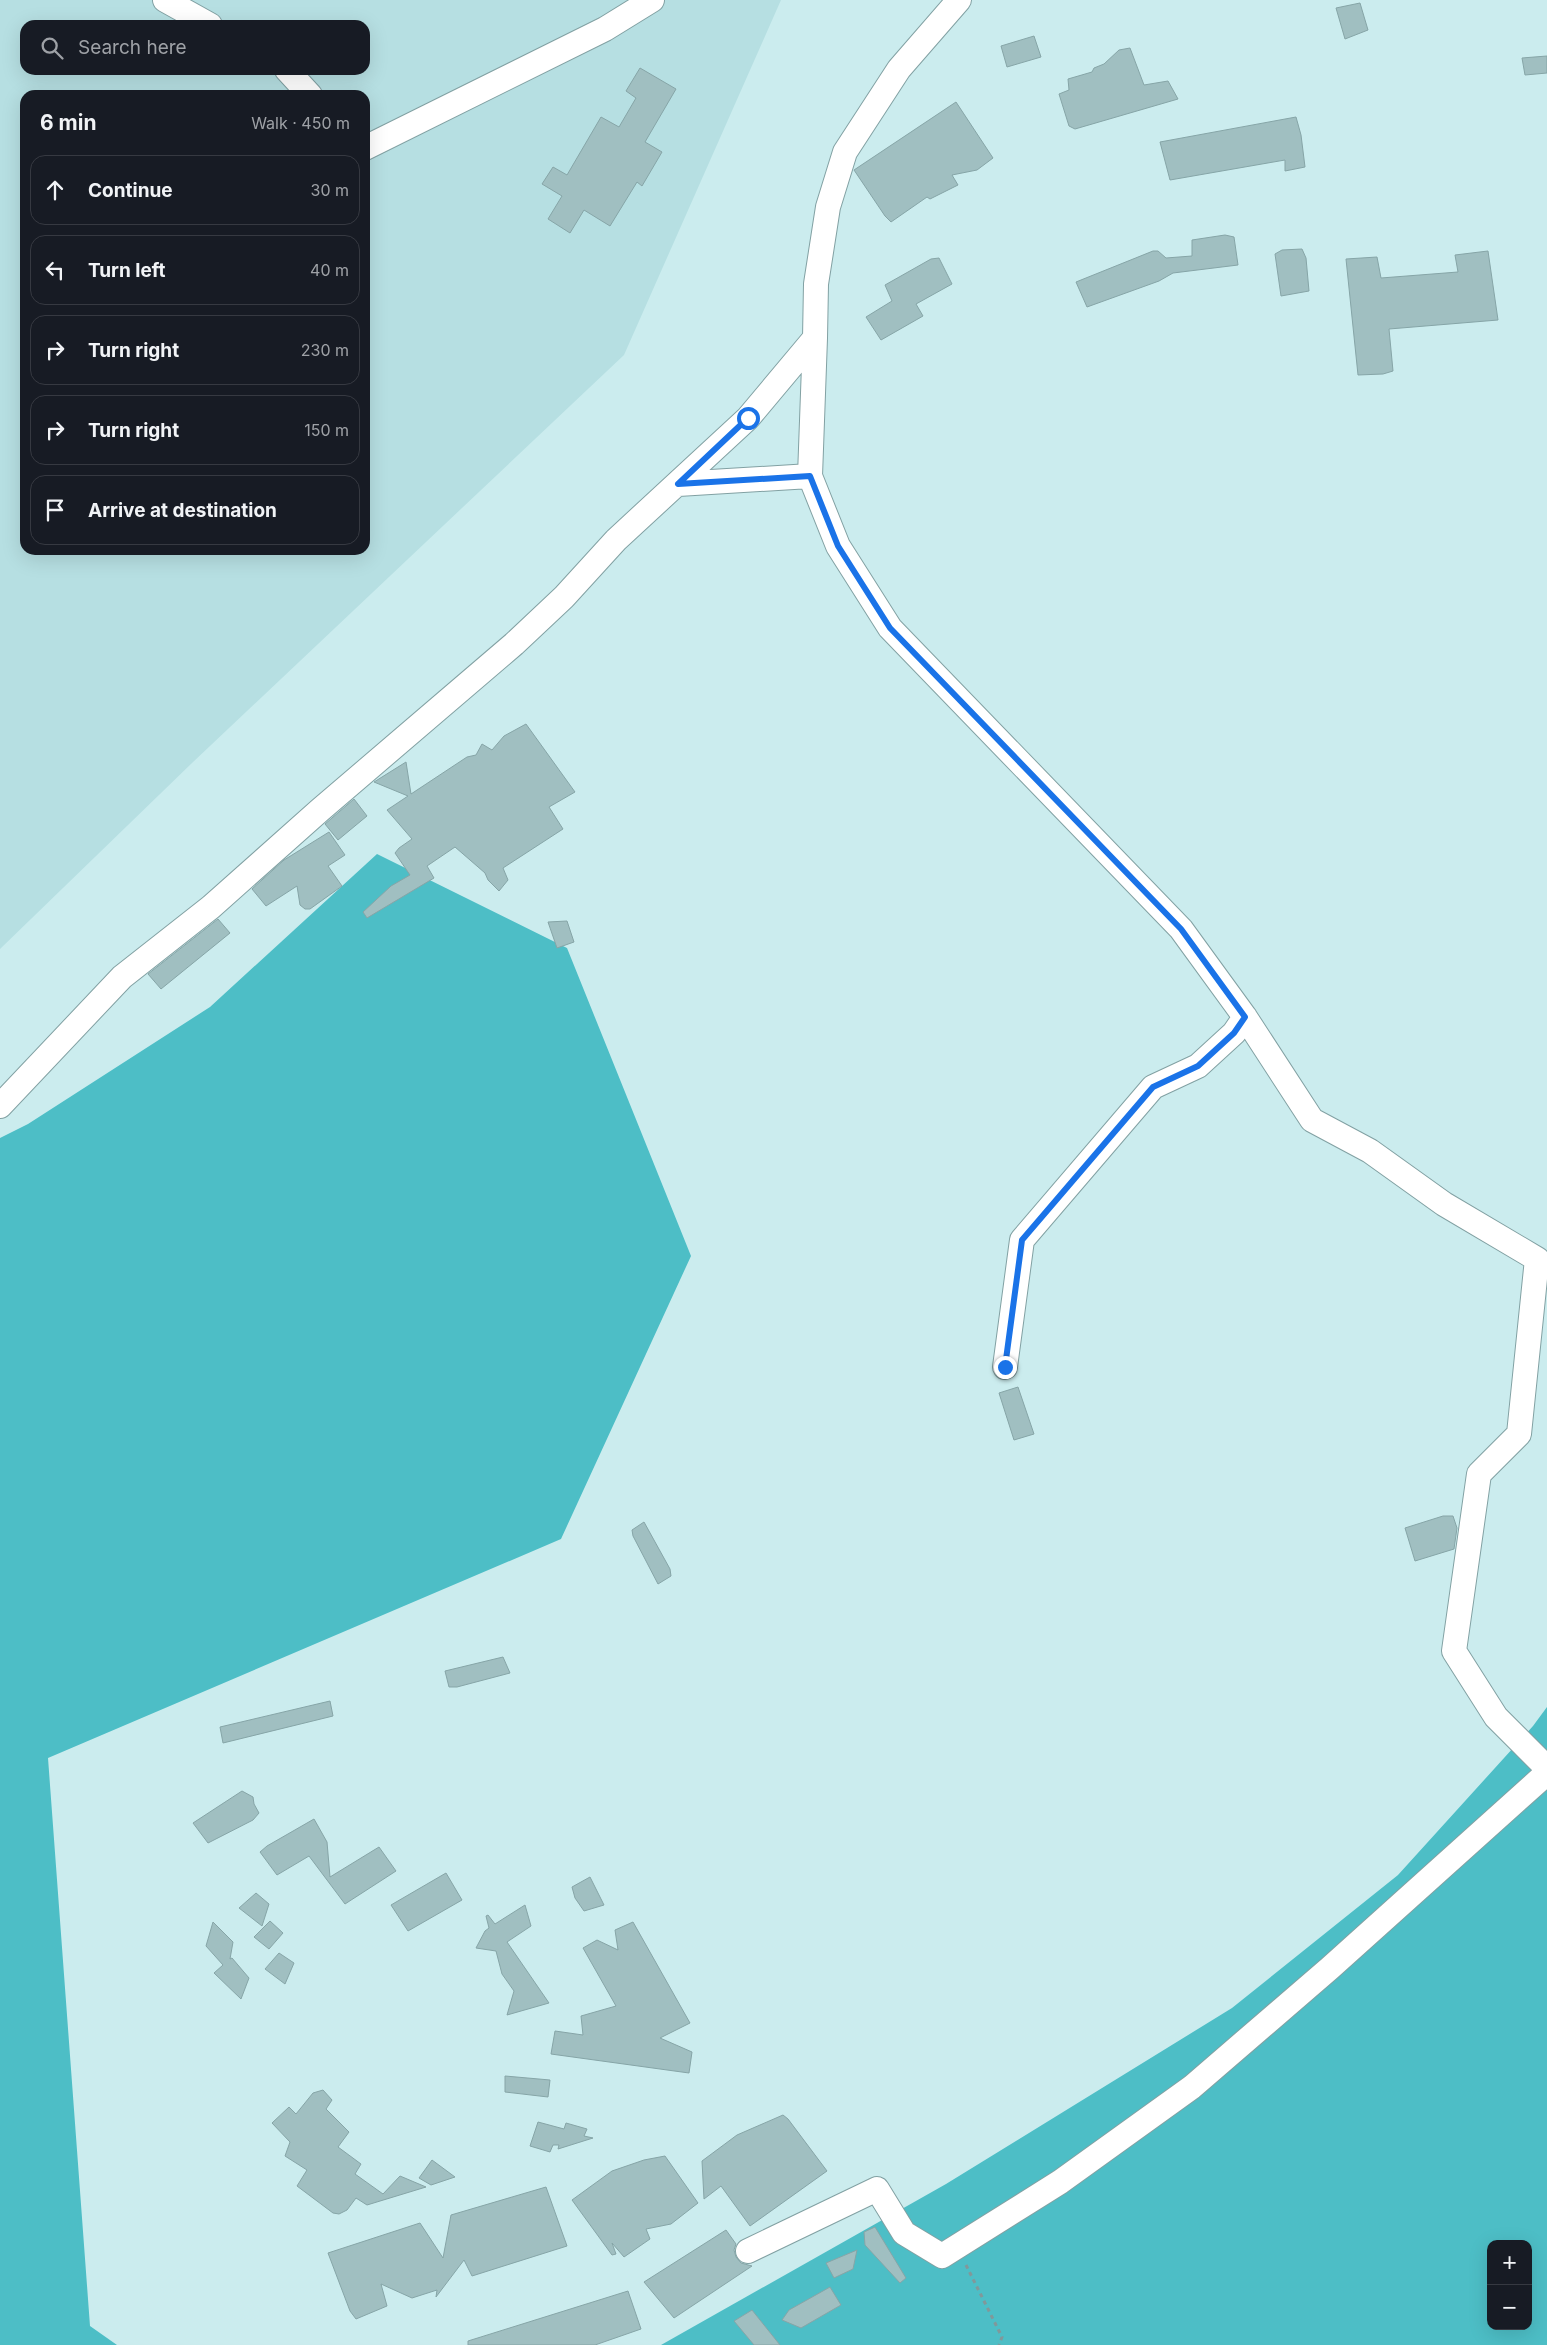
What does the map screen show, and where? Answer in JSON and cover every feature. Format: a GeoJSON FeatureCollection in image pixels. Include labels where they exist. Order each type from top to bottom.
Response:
{"type":"FeatureCollection","features":[{"type":"Feature","properties":{"kind":"lane"},"geometry":{"type":"LineString","coordinates":[[165,0],[201,20]]}},
{"type":"Feature","properties":{"kind":"lane"},"geometry":{"type":"LineString","coordinates":[[370,146],[597,34],[652,0]]}},
{"type":"Feature","properties":{"kind":"lane"},"geometry":{"type":"LineString","coordinates":[[959,0],[899,69],[844,152],[828,207],[816,284],[810,476],[838,546],[890,628],[1181,929],[1245,1017],[1312,1120],[1370,1151],[1444,1204],[1537,1259],[1519,1434],[1479,1474],[1454,1651],[1496,1717],[1547,1768]]}},
{"type":"Feature","properties":{"kind":"lane"},"geometry":{"type":"LineString","coordinates":[[292,75],[305,90]]}},
{"type":"Feature","properties":{"kind":"lane"},"geometry":{"type":"LineString","coordinates":[[0,1106],[122,977],[211,907],[320,810],[514,644],[564,597],[616,540],[748,418],[815,338]]}},
{"type":"Feature","properties":{"kind":"lane"},"geometry":{"type":"LineString","coordinates":[[678,484],[810,476]]}},
{"type":"Feature","properties":{"kind":"lane"},"geometry":{"type":"LineString","coordinates":[[1005,1367],[1022,1240],[1153,1087],[1198,1066],[1234,1033],[1245,1017]]}},
{"type":"Feature","properties":{"kind":"lane"},"geometry":{"type":"LineString","coordinates":[[748,2251],[877,2189],[904,2233],[942,2256],[958,2247],[1060,2182],[1192,2087],[1330,1968],[1547,1773]]}},
{"type":"Feature","properties":{"kind":"path"},"geometry":{"type":"LineString","coordinates":[[958,2247],[1002,2337],[999,2345]]}},
{"type":"Feature","properties":{"kind":"shaded area"},"geometry":{"type":"Polygon","coordinates":[[[0,0],[781,0],[624,355],[192,763],[0,949],[0,0]]]}},
{"type":"Feature","properties":{"kind":"shaded area"},"geometry":{"type":"Polygon","coordinates":[[[377,854],[567,948],[691,1256],[561,1539],[48,1758],[90,2326],[117,2345],[0,2345],[0,1138],[28,1124],[210,1007],[377,854]]]}},
{"type":"Feature","properties":{"kind":"shaded area"},"geometry":{"type":"Polygon","coordinates":[[[1547,1707],[1547,2345],[661,2345],[946,2184],[1232,2008],[1398,1875],[1533,1726],[1547,1707]]]}},
{"type":"Feature","properties":{"kind":"building"},"geometry":{"type":"Polygon","coordinates":[[[1360,3],[1368,30],[1345,39],[1336,8],[1360,3]]]}},
{"type":"Feature","properties":{"kind":"building"},"geometry":{"type":"Polygon","coordinates":[[[1034,36],[1041,57],[1007,67],[1001,46],[1034,36]]]}},
{"type":"Feature","properties":{"kind":"building"},"geometry":{"type":"Polygon","coordinates":[[[1130,48],[1144,85],[1168,81],[1178,99],[1075,129],[1069,126],[1059,94],[1069,90],[1068,79],[1092,72],[1094,68],[1104,64],[1119,50],[1130,48]]]}},
{"type":"Feature","properties":{"kind":"building"},"geometry":{"type":"Polygon","coordinates":[[[1547,56],[1547,73],[1525,75],[1522,58],[1547,56]]]}},
{"type":"Feature","properties":{"kind":"building"},"geometry":{"type":"Polygon","coordinates":[[[640,68],[676,89],[645,142],[662,152],[642,186],[637,182],[610,226],[584,210],[570,233],[548,219],[562,196],[542,184],[553,167],[567,175],[601,117],[619,127],[636,98],[626,91],[640,68]]]}},
{"type":"Feature","properties":{"kind":"building"},"geometry":{"type":"Polygon","coordinates":[[[956,102],[993,158],[977,170],[952,175],[958,185],[930,199],[927,197],[891,222],[854,170],[956,102]]]}},
{"type":"Feature","properties":{"kind":"building"},"geometry":{"type":"Polygon","coordinates":[[[1296,117],[1301,135],[1305,167],[1285,171],[1285,160],[1170,180],[1160,142],[1296,117]]]}},
{"type":"Feature","properties":{"kind":"building"},"geometry":{"type":"Polygon","coordinates":[[[1225,235],[1234,237],[1238,265],[1173,273],[1159,281],[1087,307],[1076,282],[1153,251],[1158,251],[1166,258],[1192,256],[1192,240],[1225,235]]]}},
{"type":"Feature","properties":{"kind":"building"},"geometry":{"type":"Polygon","coordinates":[[[1302,249],[1306,258],[1309,291],[1281,296],[1275,254],[1282,250],[1302,249]]]}},
{"type":"Feature","properties":{"kind":"building"},"geometry":{"type":"Polygon","coordinates":[[[1488,251],[1498,320],[1389,329],[1393,371],[1383,374],[1358,375],[1346,259],[1377,257],[1381,278],[1458,272],[1455,255],[1488,251]]]}},
{"type":"Feature","properties":{"kind":"building"},"geometry":{"type":"Polygon","coordinates":[[[939,258],[952,284],[916,304],[923,316],[881,340],[866,317],[892,301],[885,285],[931,259],[939,258]]]}},
{"type":"Feature","properties":{"kind":"building"},"geometry":{"type":"Polygon","coordinates":[[[526,724],[575,792],[549,807],[563,829],[503,868],[508,880],[499,891],[488,880],[485,873],[455,847],[427,866],[434,878],[367,918],[363,912],[391,886],[410,875],[395,853],[412,839],[387,810],[408,796],[374,782],[406,762],[411,794],[467,757],[476,755],[482,744],[492,750],[504,736],[526,724]]]}},
{"type":"Feature","properties":{"kind":"building"},"geometry":{"type":"Polygon","coordinates":[[[354,799],[367,816],[338,840],[325,824],[354,799]]]}},
{"type":"Feature","properties":{"kind":"building"},"geometry":{"type":"Polygon","coordinates":[[[329,832],[345,855],[328,866],[342,886],[310,909],[305,909],[300,905],[297,886],[266,906],[252,889],[284,860],[329,832]]]}},
{"type":"Feature","properties":{"kind":"building"},"geometry":{"type":"Polygon","coordinates":[[[218,919],[230,933],[161,989],[148,974],[218,919]]]}},
{"type":"Feature","properties":{"kind":"building"},"geometry":{"type":"Polygon","coordinates":[[[567,921],[574,942],[557,948],[548,922],[567,921]]]}},
{"type":"Feature","properties":{"kind":"building"},"geometry":{"type":"Polygon","coordinates":[[[1018,1387],[1034,1434],[1014,1440],[999,1393],[1018,1387]]]}},
{"type":"Feature","properties":{"kind":"building"},"geometry":{"type":"Polygon","coordinates":[[[1443,1516],[1453,1516],[1457,1528],[1454,1549],[1415,1561],[1405,1528],[1443,1516]]]}},
{"type":"Feature","properties":{"kind":"building"},"geometry":{"type":"Polygon","coordinates":[[[644,1522],[670,1569],[671,1576],[658,1584],[633,1536],[632,1530],[644,1522]]]}},
{"type":"Feature","properties":{"kind":"building"},"geometry":{"type":"Polygon","coordinates":[[[503,1657],[510,1673],[457,1687],[449,1687],[445,1671],[503,1657]]]}},
{"type":"Feature","properties":{"kind":"building"},"geometry":{"type":"Polygon","coordinates":[[[330,1701],[333,1716],[223,1743],[220,1727],[330,1701]]]}},
{"type":"Feature","properties":{"kind":"building"},"geometry":{"type":"Polygon","coordinates":[[[242,1791],[253,1797],[254,1804],[259,1813],[253,1820],[208,1843],[193,1823],[242,1791]]]}},
{"type":"Feature","properties":{"kind":"building"},"geometry":{"type":"Polygon","coordinates":[[[314,1819],[327,1842],[330,1877],[379,1847],[396,1871],[345,1904],[309,1856],[277,1875],[260,1852],[314,1819]]]}},
{"type":"Feature","properties":{"kind":"building"},"geometry":{"type":"Polygon","coordinates":[[[446,1873],[462,1900],[408,1931],[391,1905],[446,1873]]]}},
{"type":"Feature","properties":{"kind":"building"},"geometry":{"type":"Polygon","coordinates":[[[590,1877],[604,1905],[584,1911],[575,1898],[572,1887],[590,1877]]]}},
{"type":"Feature","properties":{"kind":"building"},"geometry":{"type":"Polygon","coordinates":[[[256,1893],[269,1904],[262,1926],[239,1908],[256,1893]]]}},
{"type":"Feature","properties":{"kind":"building"},"geometry":{"type":"Polygon","coordinates":[[[525,1905],[531,1926],[507,1942],[549,2003],[507,2015],[514,1991],[502,1974],[496,1951],[476,1948],[485,1931],[489,1928],[486,1916],[488,1915],[495,1924],[525,1905]]]}},
{"type":"Feature","properties":{"kind":"building"},"geometry":{"type":"Polygon","coordinates":[[[270,1921],[283,1933],[269,1949],[254,1937],[270,1921]]]}},
{"type":"Feature","properties":{"kind":"building"},"geometry":{"type":"Polygon","coordinates":[[[213,1922],[233,1942],[230,1959],[232,1958],[249,1978],[241,1999],[214,1973],[223,1965],[206,1946],[213,1922]]]}},
{"type":"Feature","properties":{"kind":"building"},"geometry":{"type":"Polygon","coordinates":[[[633,1922],[690,2023],[660,2038],[692,2052],[689,2073],[551,2054],[555,2031],[583,2035],[581,2016],[616,2006],[583,1948],[597,1940],[618,1950],[615,1930],[633,1922]]]}},
{"type":"Feature","properties":{"kind":"building"},"geometry":{"type":"Polygon","coordinates":[[[279,1953],[294,1963],[285,1984],[265,1969],[279,1953]]]}},
{"type":"Feature","properties":{"kind":"building"},"geometry":{"type":"Polygon","coordinates":[[[505,2076],[550,2080],[548,2097],[505,2092],[505,2076]]]}},
{"type":"Feature","properties":{"kind":"building"},"geometry":{"type":"Polygon","coordinates":[[[323,2090],[332,2100],[326,2109],[349,2132],[338,2147],[361,2164],[355,2174],[383,2194],[400,2176],[426,2187],[367,2205],[356,2198],[347,2210],[339,2214],[333,2213],[297,2186],[307,2170],[285,2156],[290,2142],[272,2123],[289,2107],[296,2114],[313,2093],[323,2090]]]}},
{"type":"Feature","properties":{"kind":"building"},"geometry":{"type":"Polygon","coordinates":[[[783,2115],[827,2171],[750,2226],[721,2186],[704,2199],[702,2161],[737,2135],[783,2115]]]}},
{"type":"Feature","properties":{"kind":"building"},"geometry":{"type":"Polygon","coordinates":[[[538,2122],[564,2129],[566,2123],[587,2129],[584,2136],[593,2138],[558,2149],[559,2145],[553,2145],[550,2152],[530,2146],[538,2122]]]}},
{"type":"Feature","properties":{"kind":"building"},"geometry":{"type":"Polygon","coordinates":[[[665,2156],[698,2203],[671,2224],[646,2229],[650,2239],[624,2257],[612,2243],[616,2254],[612,2255],[572,2200],[612,2171],[644,2160],[665,2156]]]}},
{"type":"Feature","properties":{"kind":"building"},"geometry":{"type":"Polygon","coordinates":[[[432,2160],[455,2177],[431,2185],[419,2178],[432,2160]]]}},
{"type":"Feature","properties":{"kind":"building"},"geometry":{"type":"Polygon","coordinates":[[[546,2187],[567,2246],[472,2276],[464,2260],[436,2297],[437,2290],[412,2298],[381,2284],[387,2306],[356,2319],[350,2311],[328,2253],[420,2223],[443,2258],[451,2215],[546,2187]]]}},
{"type":"Feature","properties":{"kind":"building"},"geometry":{"type":"Polygon","coordinates":[[[875,2227],[906,2278],[900,2283],[865,2245],[864,2232],[875,2227]]]}},
{"type":"Feature","properties":{"kind":"building"},"geometry":{"type":"Polygon","coordinates":[[[726,2230],[736,2244],[734,2250],[736,2257],[741,2263],[752,2266],[674,2318],[644,2282],[726,2230]]]}},
{"type":"Feature","properties":{"kind":"building"},"geometry":{"type":"Polygon","coordinates":[[[857,2250],[853,2269],[834,2278],[826,2263],[857,2250]]]}},
{"type":"Feature","properties":{"kind":"building"},"geometry":{"type":"Polygon","coordinates":[[[830,2287],[841,2305],[801,2328],[782,2320],[789,2310],[830,2287]]]}},
{"type":"Feature","properties":{"kind":"building"},"geometry":{"type":"Polygon","coordinates":[[[628,2291],[641,2329],[595,2345],[468,2345],[468,2341],[628,2291]]]}},
{"type":"Feature","properties":{"kind":"building"},"geometry":{"type":"Polygon","coordinates":[[[752,2310],[780,2345],[754,2345],[734,2321],[752,2310]]]}},
{"type":"Feature","properties":{"kind":"route"},"geometry":{"type":"LineString","coordinates":[[748,418],[678,484],[810,476],[838,546],[890,628],[1181,929],[1245,1017],[1234,1033],[1198,1066],[1153,1087],[1022,1240],[1005,1367]]}}]}
